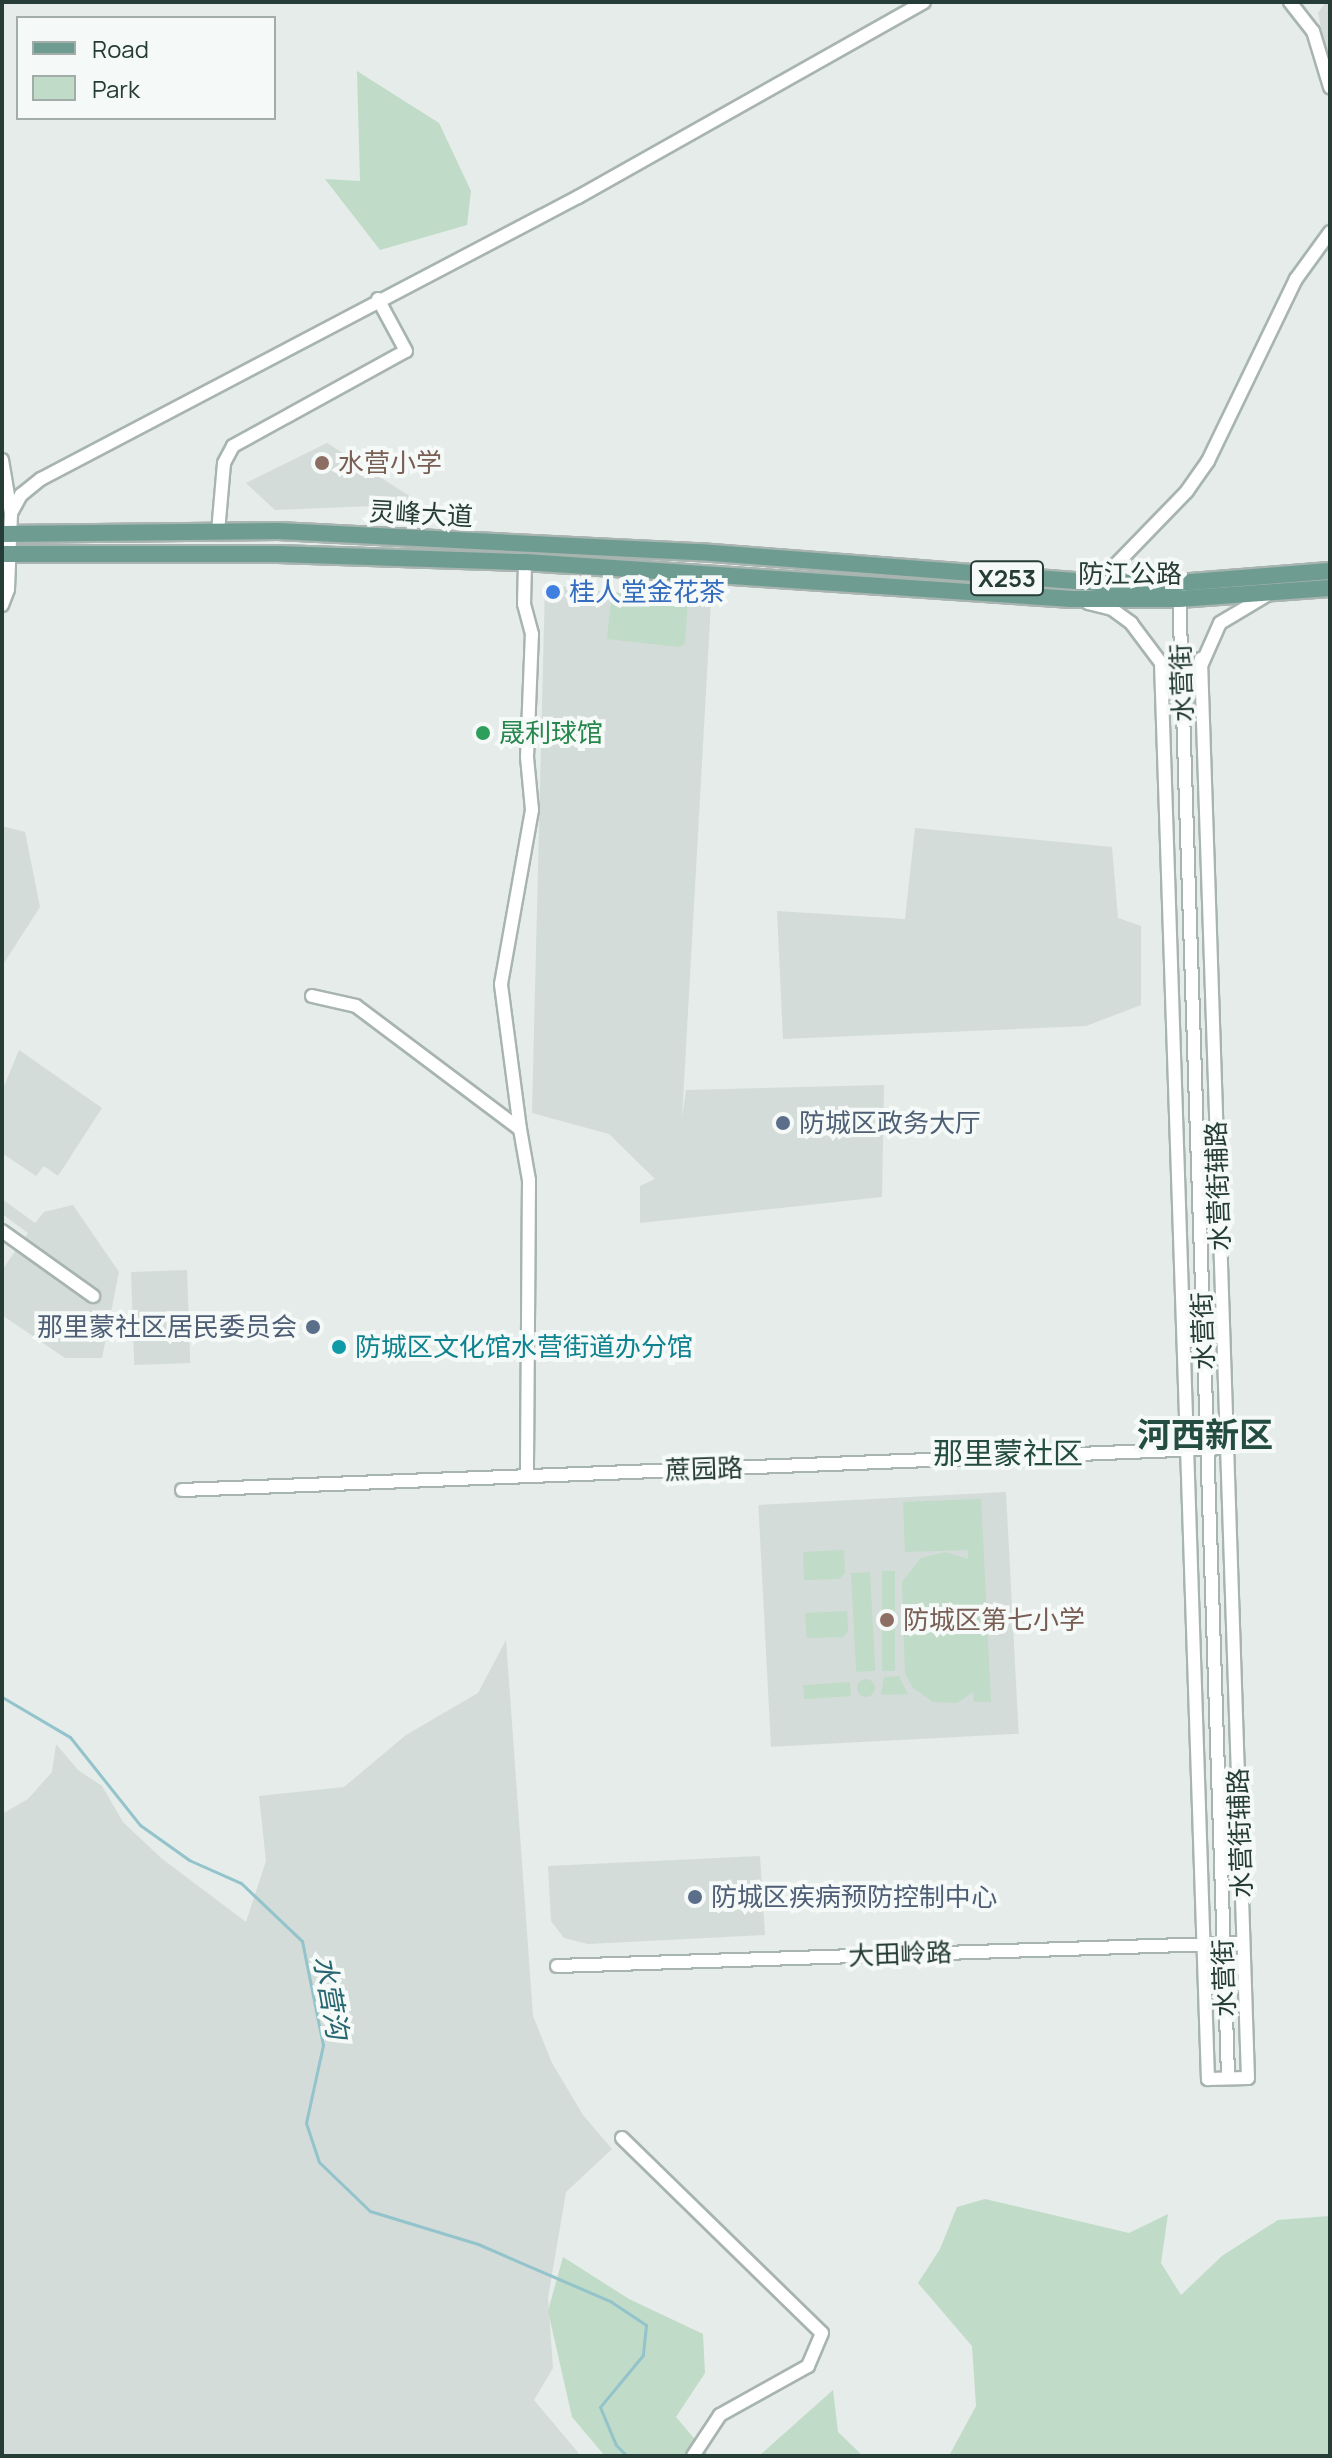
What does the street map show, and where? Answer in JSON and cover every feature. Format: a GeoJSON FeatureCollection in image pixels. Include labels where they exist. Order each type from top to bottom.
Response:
{"type":"FeatureCollection","features":[{"type":"Feature","properties":{"kind":"main road","name":"灵峰大道"},"geometry":{"type":"LineString","coordinates":[[5,534],[218,532],[699,552],[836,564]]}},
{"type":"Feature","properties":{"kind":"main road","name":"灵峰大道"},"geometry":{"type":"LineString","coordinates":[[5,554],[278,554],[525,562],[834,582]]}},
{"type":"Feature","properties":{"kind":"main road","name":"防江公路"},"geometry":{"type":"LineString","coordinates":[[836,564],[1179,591],[1269,595],[1330,588]]}},
{"type":"Feature","properties":{"kind":"main road","name":"防江公路"},"geometry":{"type":"LineString","coordinates":[[834,582],[1072,599],[1179,591],[1330,571]]}},
{"type":"Feature","properties":{"kind":"street"},"geometry":{"type":"LineString","coordinates":[[2,605],[8,589],[5,534],[11,513],[21,495],[41,479],[378,299],[578,197],[924,2]]}},
{"type":"Feature","properties":{"kind":"street"},"geometry":{"type":"LineString","coordinates":[[1290,2],[1313,31],[1330,87]]}},
{"type":"Feature","properties":{"kind":"street"},"geometry":{"type":"LineString","coordinates":[[1098,583],[1187,491],[1208,461],[1296,279],[1330,232]]}},
{"type":"Feature","properties":{"kind":"street"},"geometry":{"type":"LineString","coordinates":[[218,532],[224,463],[233,446],[406,351],[378,299]]}},
{"type":"Feature","properties":{"kind":"street"},"geometry":{"type":"LineString","coordinates":[[2,460],[11,513]]}},
{"type":"Feature","properties":{"kind":"street"},"geometry":{"type":"LineString","coordinates":[[525,562],[524,604],[532,634],[527,757],[532,810],[501,984],[529,1180],[527,1476]]}},
{"type":"Feature","properties":{"kind":"street","name":"水营街"},"geometry":{"type":"LineString","coordinates":[[1179,591],[1228,2078]]}},
{"type":"Feature","properties":{"kind":"street"},"geometry":{"type":"LineString","coordinates":[[1183,709],[1201,659],[1220,623],[1269,595]]}},
{"type":"Feature","properties":{"kind":"street"},"geometry":{"type":"LineString","coordinates":[[1072,599],[1112,609],[1131,623],[1161,663],[1183,709]]}},
{"type":"Feature","properties":{"kind":"street","name":"水营街辅路"},"geometry":{"type":"LineString","coordinates":[[1161,663],[1208,2079],[1248,2078],[1201,659]]}},
{"type":"Feature","properties":{"kind":"street"},"geometry":{"type":"LineString","coordinates":[[312,996],[356,1006],[520,1129]]}},
{"type":"Feature","properties":{"kind":"street"},"geometry":{"type":"LineString","coordinates":[[2,1231],[93,1296]]}},
{"type":"Feature","properties":{"kind":"street","name":"蔗园路"},"geometry":{"type":"LineString","coordinates":[[182,1490],[1227,1448]]}},
{"type":"Feature","properties":{"kind":"street","name":"大田岭路"},"geometry":{"type":"LineString","coordinates":[[557,1966],[1243,1943]]}},
{"type":"Feature","properties":{"kind":"street"},"geometry":{"type":"LineString","coordinates":[[622,2138],[822,2333],[808,2366],[720,2415],[693,2456]]}},
{"type":"Feature","properties":{"kind":"shaded area"},"geometry":{"type":"Polygon","coordinates":[[[1326,2],[1330,2],[1330,73],[1318,13],[1326,2]]]}},
{"type":"Feature","properties":{"kind":"shaded area","name":"水营小学"},"geometry":{"type":"Polygon","coordinates":[[[327,443],[422,504],[275,510],[246,483],[327,443]]]}},
{"type":"Feature","properties":{"kind":"shaded area"},"geometry":{"type":"Polygon","coordinates":[[[545,585],[711,602],[682,1118],[686,1090],[884,1085],[882,1197],[640,1223],[640,1186],[655,1179],[609,1134],[532,1113],[545,585]]]}},
{"type":"Feature","properties":{"kind":"shaded area"},"geometry":{"type":"Polygon","coordinates":[[[2,826],[25,832],[40,907],[2,966],[2,826]]]}},
{"type":"Feature","properties":{"kind":"shaded area"},"geometry":{"type":"Polygon","coordinates":[[[915,828],[1112,847],[1118,918],[1141,926],[1141,1005],[1086,1026],[783,1039],[777,911],[905,919],[915,828]]]}},
{"type":"Feature","properties":{"kind":"shaded area"},"geometry":{"type":"Polygon","coordinates":[[[19,1050],[102,1108],[58,1176],[44,1166],[36,1176],[2,1153],[2,1091],[19,1050]]]}},
{"type":"Feature","properties":{"kind":"shaded area"},"geometry":{"type":"Polygon","coordinates":[[[2,1199],[35,1223],[44,1212],[73,1205],[119,1272],[102,1358],[65,1358],[2,1315],[2,1270],[28,1233],[2,1214],[2,1199]]]}},
{"type":"Feature","properties":{"kind":"shaded area"},"geometry":{"type":"Polygon","coordinates":[[[187,1270],[190,1363],[134,1365],[131,1272],[187,1270]]]}},
{"type":"Feature","properties":{"kind":"shaded area","name":"防城区第七小学"},"geometry":{"type":"Polygon","coordinates":[[[1006,1492],[1019,1734],[771,1747],[758,1505],[1006,1492]]]}},
{"type":"Feature","properties":{"kind":"shaded area"},"geometry":{"type":"Polygon","coordinates":[[[506,1640],[533,2016],[552,2063],[583,2115],[612,2149],[566,2192],[548,2298],[553,2368],[534,2400],[581,2456],[2,2456],[2,1814],[28,1799],[52,1772],[56,1744],[78,1770],[102,1786],[123,1822],[161,1858],[246,1922],[266,1861],[259,1796],[344,1787],[406,1735],[478,1693],[506,1640]]]}},
{"type":"Feature","properties":{"kind":"shaded area","name":"防城区疾病预防控制中心"},"geometry":{"type":"Polygon","coordinates":[[[760,1856],[765,1935],[588,1944],[564,1938],[551,1921],[548,1866],[760,1856]]]}},
{"type":"Feature","properties":{"kind":"green space"},"geometry":{"type":"Polygon","coordinates":[[[357,71],[439,123],[471,191],[467,225],[380,250],[325,179],[360,181],[357,71]]]}},
{"type":"Feature","properties":{"kind":"green space"},"geometry":{"type":"Polygon","coordinates":[[[612,592],[688,600],[685,643],[680,647],[607,639],[612,592]]]}},
{"type":"Feature","properties":{"kind":"green space"},"geometry":{"type":"Polygon","coordinates":[[[981,1499],[991,1702],[974,1702],[973,1692],[957,1703],[933,1702],[913,1688],[905,1673],[902,1582],[921,1558],[945,1552],[968,1559],[968,1550],[905,1552],[903,1502],[981,1499]]]}},
{"type":"Feature","properties":{"kind":"green space"},"geometry":{"type":"Polygon","coordinates":[[[844,1550],[845,1573],[839,1579],[804,1580],[803,1552],[844,1550]]]}},
{"type":"Feature","properties":{"kind":"green space"},"geometry":{"type":"Polygon","coordinates":[[[882,1571],[895,1571],[895,1671],[882,1671],[882,1571]]]}},
{"type":"Feature","properties":{"kind":"green space"},"geometry":{"type":"Polygon","coordinates":[[[870,1572],[875,1671],[856,1672],[851,1573],[870,1572]]]}},
{"type":"Feature","properties":{"kind":"green space"},"geometry":{"type":"Polygon","coordinates":[[[847,1611],[848,1631],[843,1637],[807,1638],[805,1613],[847,1611]]]}},
{"type":"Feature","properties":{"kind":"green space"},"geometry":{"type":"Polygon","coordinates":[[[899,1676],[908,1694],[881,1695],[884,1677],[899,1676]]]}},
{"type":"Feature","properties":{"kind":"green space"},"geometry":{"type":"Polygon","coordinates":[[[866,1679],[875,1688],[866,1697],[857,1688],[866,1679]]]}},
{"type":"Feature","properties":{"kind":"green space"},"geometry":{"type":"Polygon","coordinates":[[[850,1682],[851,1696],[804,1699],[803,1685],[850,1682]]]}},
{"type":"Feature","properties":{"kind":"green space"},"geometry":{"type":"Polygon","coordinates":[[[985,2199],[1129,2233],[1168,2214],[1161,2263],[1181,2295],[1222,2256],[1278,2220],[1330,2216],[1330,2456],[949,2456],[976,2406],[972,2346],[918,2283],[940,2249],[957,2207],[985,2199]]]}},
{"type":"Feature","properties":{"kind":"green space"},"geometry":{"type":"Polygon","coordinates":[[[563,2257],[629,2299],[703,2334],[705,2373],[676,2417],[709,2456],[605,2456],[572,2417],[548,2311],[563,2257]]]}},
{"type":"Feature","properties":{"kind":"green space"},"geometry":{"type":"Polygon","coordinates":[[[833,2390],[838,2432],[863,2456],[759,2456],[833,2390]]]}},
{"type":"Feature","properties":{"kind":"waterway","name":"水营沟"},"geometry":{"type":"LineString","coordinates":[[2,1697],[70,1737],[140,1825],[189,1860],[241,1883],[302,1941],[323,2045],[306,2123],[319,2162],[370,2211],[478,2244],[610,2301],[646,2325],[643,2355],[600,2407],[616,2445],[627,2456]]}},
{"type":"Feature","properties":{"kind":"place","name":"水营小学"},"geometry":{"type":"Point","coordinates":[322,463]}},
{"type":"Feature","properties":{"kind":"place","name":"桂人堂金花茶"},"geometry":{"type":"Point","coordinates":[553,592]}},
{"type":"Feature","properties":{"kind":"place","name":"晟利球馆"},"geometry":{"type":"Point","coordinates":[483,733]}},
{"type":"Feature","properties":{"kind":"place","name":"防城区政务大厅"},"geometry":{"type":"Point","coordinates":[783,1123]}},
{"type":"Feature","properties":{"kind":"place","name":"那里蒙社区居民委员会"},"geometry":{"type":"Point","coordinates":[313,1327]}},
{"type":"Feature","properties":{"kind":"place","name":"防城区文化馆水营街道办分馆"},"geometry":{"type":"Point","coordinates":[339,1347]}},
{"type":"Feature","properties":{"kind":"place","name":"防城区第七小学"},"geometry":{"type":"Point","coordinates":[887,1620]}},
{"type":"Feature","properties":{"kind":"place","name":"防城区疾病预防控制中心"},"geometry":{"type":"Point","coordinates":[695,1897]}},
{"type":"Feature","properties":{"kind":"district","name":"河西新区"},"geometry":{"type":"Point","coordinates":[1205,1435]}},
{"type":"Feature","properties":{"kind":"district","name":"那里蒙社区"},"geometry":{"type":"Point","coordinates":[1008,1453]}}]}
